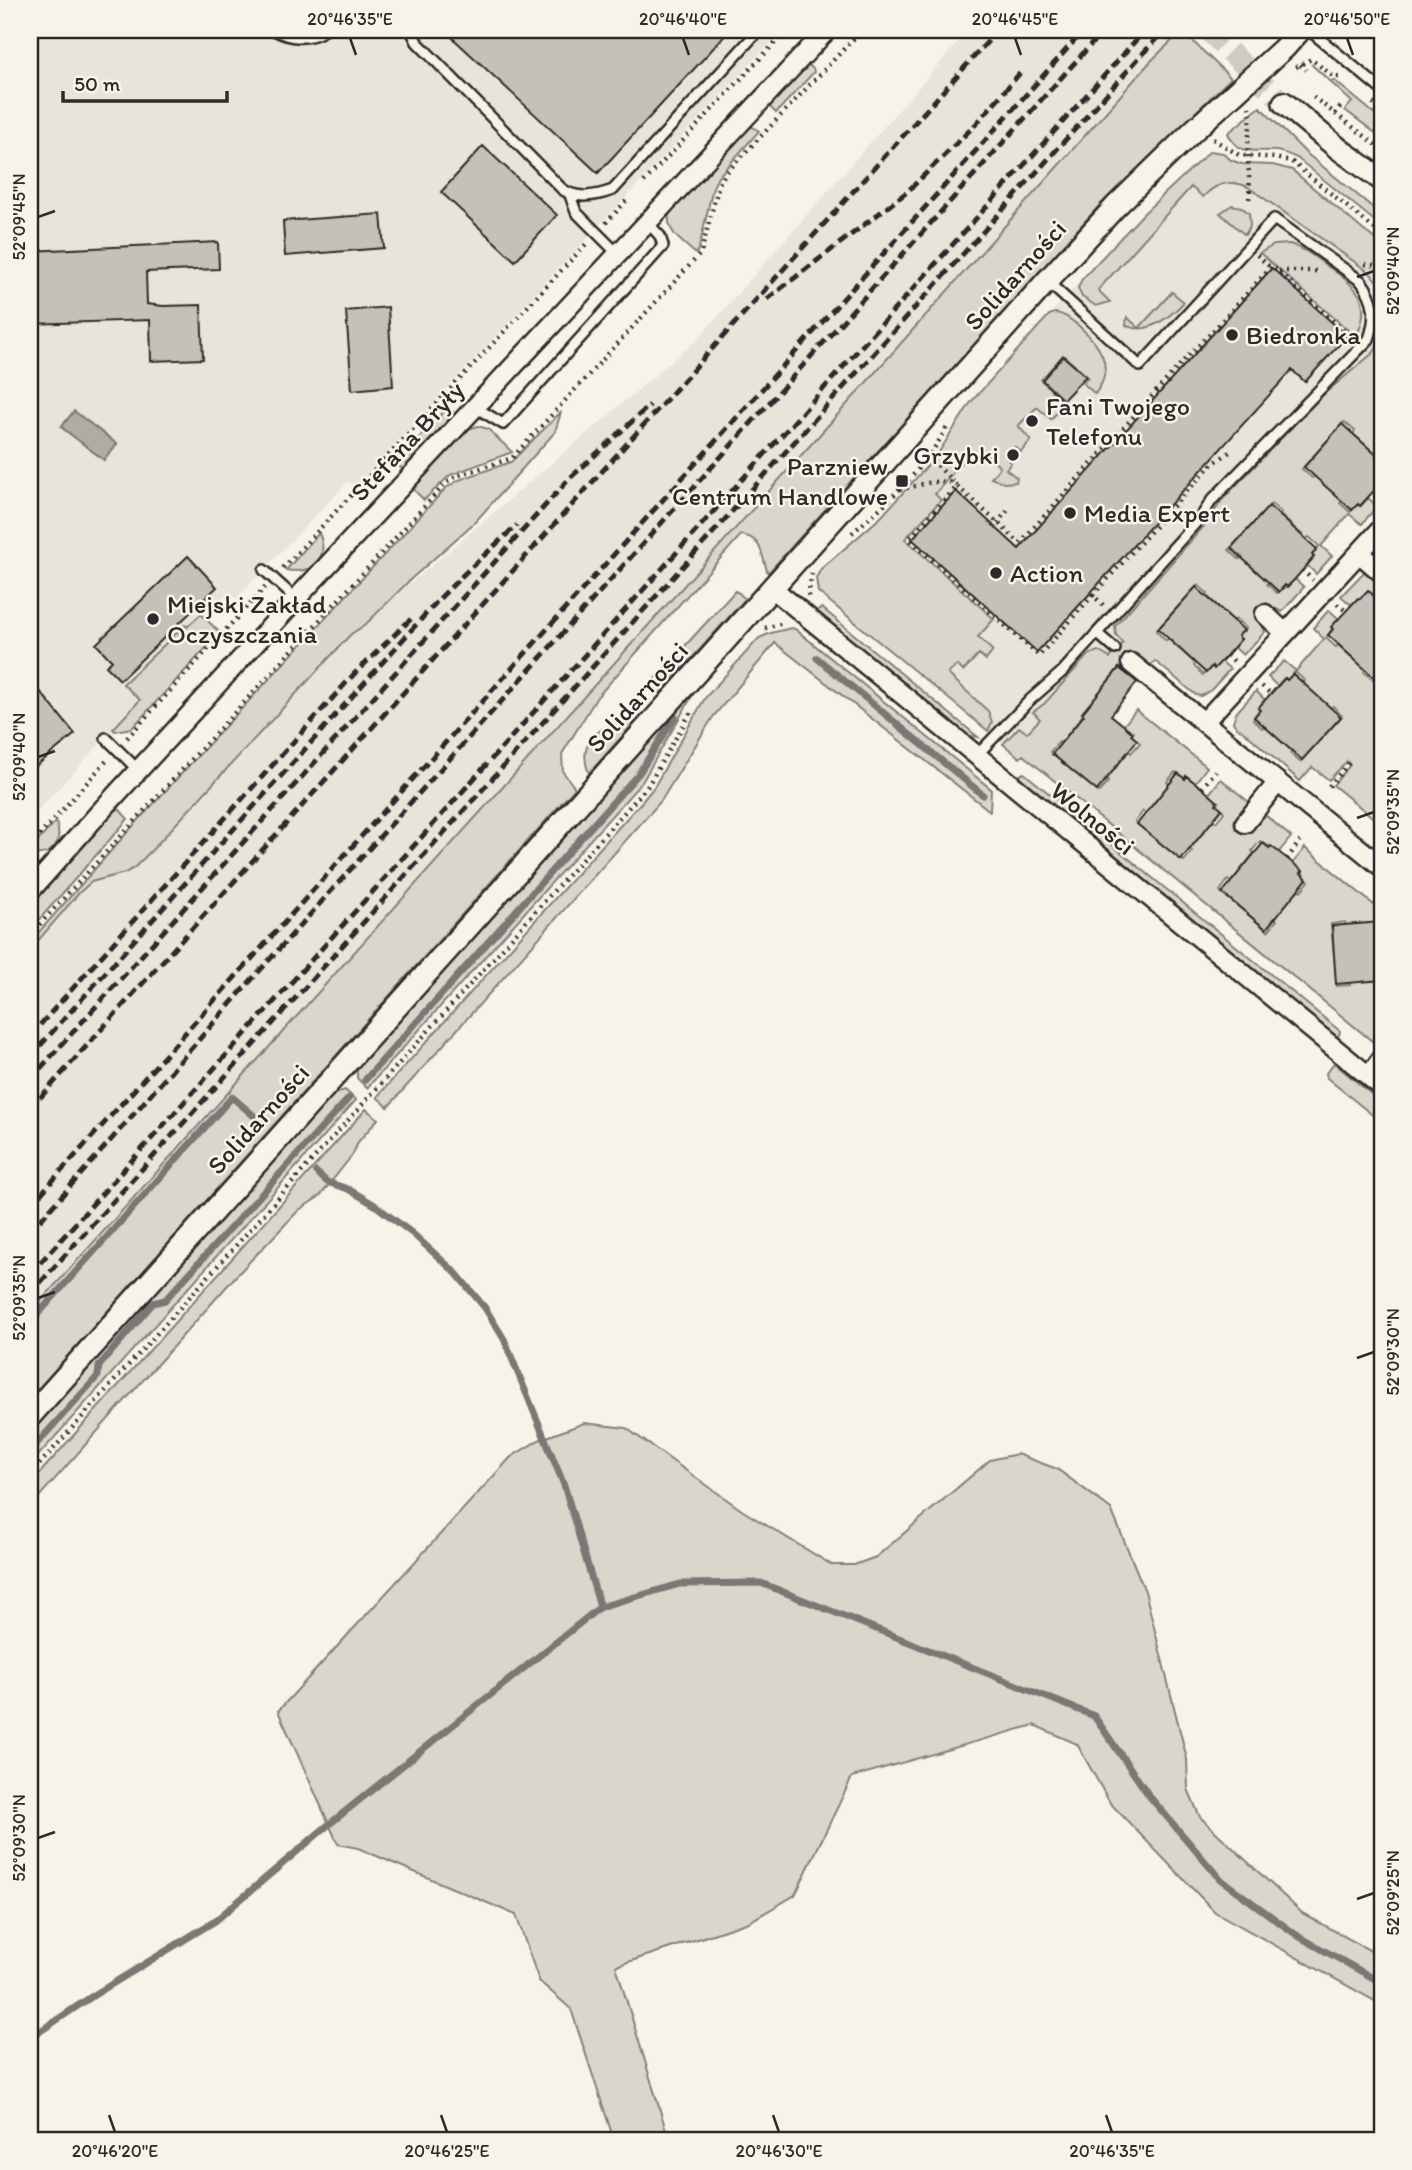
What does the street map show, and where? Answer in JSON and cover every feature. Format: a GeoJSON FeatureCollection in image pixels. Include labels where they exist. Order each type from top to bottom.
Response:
{"type":"FeatureCollection","features":[{"type":"Feature","properties":{"kind":"street","name":"Stefana Bryły"},"geometry":{"type":"LineString","coordinates":[[34,878],[138,770],[827,30]]}},
{"type":"Feature","properties":{"kind":"street","name":"Solidarności"},"geometry":{"type":"LineString","coordinates":[[30,1416],[1047,281],[1116,206],[1300,30]]}},
{"type":"Feature","properties":{"kind":"street"},"geometry":{"type":"LineString","coordinates":[[1284,103],[1339,149],[1382,180]]}},
{"type":"Feature","properties":{"kind":"street"},"geometry":{"type":"LineString","coordinates":[[1204,722],[1382,528]]}},
{"type":"Feature","properties":{"kind":"street"},"geometry":{"type":"LineString","coordinates":[[1360,554],[1382,573]]}},
{"type":"Feature","properties":{"kind":"street","name":"Wolności"},"geometry":{"type":"LineString","coordinates":[[772,588],[1376,1081]]}},
{"type":"Feature","properties":{"kind":"street"},"geometry":{"type":"LineString","coordinates":[[1265,614],[1286,633]]}},
{"type":"Feature","properties":{"kind":"street"},"geometry":{"type":"LineString","coordinates":[[1131,663],[1382,867]]}},
{"type":"Feature","properties":{"kind":"street"},"geometry":{"type":"LineString","coordinates":[[1245,822],[1278,782]]}},
{"type":"Feature","properties":{"kind":"street"},"geometry":{"type":"LineString","coordinates":[[1376,1081],[1382,1058]]}},
{"type":"Feature","properties":{"kind":"lane"},"geometry":{"type":"LineString","coordinates":[[274,30],[292,38],[325,30]]}},
{"type":"Feature","properties":{"kind":"lane"},"geometry":{"type":"LineString","coordinates":[[411,30],[417,42],[570,195],[576,212],[618,254]]}},
{"type":"Feature","properties":{"kind":"lane"},"geometry":{"type":"LineString","coordinates":[[570,195],[599,195],[613,190],[759,30]]}},
{"type":"Feature","properties":{"kind":"lane"},"geometry":{"type":"LineString","coordinates":[[1309,30],[1382,90]]}},
{"type":"Feature","properties":{"kind":"lane"},"geometry":{"type":"LineString","coordinates":[[976,756],[1098,634],[1201,517],[1212,500],[1369,339],[1374,325],[1375,307],[1361,281],[1274,219],[1140,366],[1047,281]]}},
{"type":"Feature","properties":{"kind":"lane"},"geometry":{"type":"LineString","coordinates":[[475,407],[503,424],[663,246],[660,236],[647,222]]}},
{"type":"Feature","properties":{"kind":"lane"},"geometry":{"type":"LineString","coordinates":[[264,570],[296,599]]}},
{"type":"Feature","properties":{"kind":"lane"},"geometry":{"type":"LineString","coordinates":[[1098,634],[1115,649]]}},
{"type":"Feature","properties":{"kind":"lane"},"geometry":{"type":"LineString","coordinates":[[106,738],[138,770]]}},
{"type":"Feature","properties":{"kind":"path"},"geometry":{"type":"LineString","coordinates":[[640,186],[787,30]]}},
{"type":"Feature","properties":{"kind":"path"},"geometry":{"type":"LineString","coordinates":[[30,935],[445,484],[457,476],[512,458],[701,253],[724,174],[862,30]]}},
{"type":"Feature","properties":{"kind":"path"},"geometry":{"type":"LineString","coordinates":[[1300,65],[1312,60],[1334,77],[1340,74]]}},
{"type":"Feature","properties":{"kind":"path"},"geometry":{"type":"LineString","coordinates":[[1293,64],[1300,65],[1306,71]]}},
{"type":"Feature","properties":{"kind":"path"},"geometry":{"type":"LineString","coordinates":[[1308,93],[1382,149]]}},
{"type":"Feature","properties":{"kind":"path"},"geometry":{"type":"LineString","coordinates":[[1335,114],[1342,104]]}},
{"type":"Feature","properties":{"kind":"path"},"geometry":{"type":"LineString","coordinates":[[1248,199],[1251,116],[1249,106]]}},
{"type":"Feature","properties":{"kind":"path"},"geometry":{"type":"LineString","coordinates":[[1213,138],[1238,155],[1292,162],[1382,235]]}},
{"type":"Feature","properties":{"kind":"path"},"geometry":{"type":"LineString","coordinates":[[30,846],[273,579],[631,196]]}},
{"type":"Feature","properties":{"kind":"path"},"geometry":{"type":"LineString","coordinates":[[928,456],[1020,543],[1272,266],[1353,338],[1345,346]]}},
{"type":"Feature","properties":{"kind":"path"},"geometry":{"type":"LineString","coordinates":[[955,484],[909,539],[1039,656],[1210,466],[1231,451]]}},
{"type":"Feature","properties":{"kind":"path"},"geometry":{"type":"LineString","coordinates":[[899,489],[942,480],[955,484]]}},
{"type":"Feature","properties":{"kind":"path"},"geometry":{"type":"LineString","coordinates":[[1374,491],[1382,498]]}},
{"type":"Feature","properties":{"kind":"path"},"geometry":{"type":"LineString","coordinates":[[997,523],[1009,510]]}},
{"type":"Feature","properties":{"kind":"path"},"geometry":{"type":"LineString","coordinates":[[1302,570],[1313,581]]}},
{"type":"Feature","properties":{"kind":"path"},"geometry":{"type":"LineString","coordinates":[[1093,595],[1114,615]]}},
{"type":"Feature","properties":{"kind":"path"},"geometry":{"type":"LineString","coordinates":[[759,630],[790,619]]}},
{"type":"Feature","properties":{"kind":"path"},"geometry":{"type":"LineString","coordinates":[[1259,682],[1271,694]]}},
{"type":"Feature","properties":{"kind":"path"},"geometry":{"type":"LineString","coordinates":[[30,1475],[647,787],[692,711]]}},
{"type":"Feature","properties":{"kind":"path"},"geometry":{"type":"LineString","coordinates":[[1329,786],[1349,763]]}},
{"type":"Feature","properties":{"kind":"path"},"geometry":{"type":"LineString","coordinates":[[1202,788],[1216,771]]}},
{"type":"Feature","properties":{"kind":"path"},"geometry":{"type":"LineString","coordinates":[[1287,859],[1300,841]]}},
{"type":"Feature","properties":{"kind":"shaded area"},"geometry":{"type":"Polygon","coordinates":[[[30,30],[782,30],[356,486],[348,482],[236,599],[229,592],[124,684],[141,700],[30,819],[30,30]]]}},
{"type":"Feature","properties":{"kind":"shaded area"},"geometry":{"type":"Polygon","coordinates":[[[969,30],[1183,30],[1151,61],[841,411],[30,1313],[30,950],[78,894],[92,882],[134,868],[351,634],[698,339],[969,30]]]}},
{"type":"Feature","properties":{"kind":"shaded area"},"geometry":{"type":"Polygon","coordinates":[[[1182,31],[1231,78],[1098,207],[768,573],[758,544],[741,535],[597,697],[562,754],[563,772],[575,788],[30,1398],[30,1313],[841,411],[1151,61],[1182,31]]]}},
{"type":"Feature","properties":{"kind":"shaded area"},"geometry":{"type":"Polygon","coordinates":[[[808,64],[814,72],[776,113],[769,106],[808,64]]]}},
{"type":"Feature","properties":{"kind":"shaded area"},"geometry":{"type":"Polygon","coordinates":[[[1311,64],[1382,120],[1382,138],[1345,110],[1352,102],[1311,64]]]}},
{"type":"Feature","properties":{"kind":"shaded area"},"geometry":{"type":"Polygon","coordinates":[[[1260,107],[1306,153],[1382,215],[1382,227],[1297,158],[1279,151],[1247,150],[1237,146],[1228,133],[1260,107]]]}},
{"type":"Feature","properties":{"kind":"shaded area"},"geometry":{"type":"Polygon","coordinates":[[[751,126],[759,131],[718,177],[713,187],[696,254],[673,232],[669,214],[751,126]]]}},
{"type":"Feature","properties":{"kind":"shaded area"},"geometry":{"type":"Polygon","coordinates":[[[1210,151],[1382,276],[1382,356],[1022,755],[988,731],[818,592],[816,578],[821,569],[881,517],[931,462],[971,402],[1082,279],[1144,213],[1210,151]]]}},
{"type":"Feature","properties":{"kind":"shaded area"},"geometry":{"type":"Polygon","coordinates":[[[1210,151],[1223,153],[1242,164],[1273,165],[1292,170],[1382,244],[1382,288],[1371,274],[1248,187],[1229,183],[1213,188],[1203,197],[1191,187],[1098,290],[1110,302],[1096,306],[1082,297],[1078,288],[1082,279],[1144,213],[1210,151]]]}},
{"type":"Feature","properties":{"kind":"shaded area"},"geometry":{"type":"Polygon","coordinates":[[[1232,205],[1249,213],[1250,226],[1245,235],[1220,213],[1232,205]]]}},
{"type":"Feature","properties":{"kind":"shaded area"},"geometry":{"type":"Polygon","coordinates":[[[1290,244],[1314,256],[1354,287],[1359,295],[1363,313],[1356,337],[1260,253],[1274,245],[1290,244]]]}},
{"type":"Feature","properties":{"kind":"shaded area"},"geometry":{"type":"Polygon","coordinates":[[[1172,292],[1184,302],[1165,319],[1139,328],[1172,292]]]}},
{"type":"Feature","properties":{"kind":"shaded area"},"geometry":{"type":"Polygon","coordinates":[[[1055,313],[1065,316],[1079,326],[1103,357],[1104,375],[1095,394],[1083,383],[1088,377],[1063,355],[1041,380],[1065,404],[1051,419],[1037,407],[1018,426],[1031,440],[1021,452],[1015,447],[1006,457],[1011,463],[1006,469],[1017,478],[1016,482],[1004,483],[991,478],[1000,467],[982,450],[972,461],[965,458],[935,494],[941,500],[905,539],[994,619],[978,637],[993,651],[986,660],[979,654],[963,671],[957,665],[948,674],[988,711],[992,722],[988,731],[818,592],[816,578],[821,569],[881,517],[937,455],[971,402],[1049,315],[1055,313]]]}},
{"type":"Feature","properties":{"kind":"shaded area"},"geometry":{"type":"Polygon","coordinates":[[[1127,317],[1139,328],[1134,328],[1126,325],[1127,317]]]}},
{"type":"Feature","properties":{"kind":"shaded area"},"geometry":{"type":"Polygon","coordinates":[[[1382,340],[1382,456],[1380,458],[1353,434],[1355,431],[1344,422],[1302,469],[1312,478],[1315,476],[1350,512],[1368,498],[1377,506],[1362,524],[1349,514],[1321,546],[1332,556],[1316,574],[1307,565],[1319,546],[1309,537],[1307,539],[1271,504],[1229,550],[1269,582],[1267,584],[1277,593],[1295,579],[1304,587],[1282,612],[1272,607],[1258,620],[1265,632],[1243,655],[1234,647],[1241,639],[1238,636],[1246,628],[1236,619],[1234,621],[1198,585],[1156,631],[1195,663],[1194,666],[1203,675],[1221,661],[1230,669],[1211,690],[1201,696],[1196,695],[1155,661],[1150,666],[1136,654],[1124,670],[1130,677],[1119,668],[1061,743],[1050,752],[1099,792],[1129,751],[1131,753],[1140,743],[1124,725],[1136,710],[1207,767],[1195,783],[1187,776],[1185,779],[1175,772],[1146,813],[1143,811],[1135,822],[1184,861],[1213,820],[1216,822],[1224,812],[1209,794],[1221,779],[1250,803],[1235,819],[1250,832],[1264,814],[1291,837],[1279,852],[1260,841],[1231,882],[1228,880],[1220,891],[1268,931],[1298,889],[1301,891],[1309,881],[1293,863],[1305,848],[1374,905],[1382,895],[1382,922],[1331,924],[1337,986],[1350,985],[1350,982],[1382,980],[1382,1012],[1377,1018],[1382,1022],[1382,1028],[1372,1041],[1023,755],[1020,758],[1003,744],[1019,727],[1027,733],[1040,719],[1033,712],[1045,703],[1088,655],[1098,651],[1110,658],[1123,643],[1116,635],[1115,626],[1206,524],[1222,500],[1324,394],[1373,353],[1382,340]]]}},
{"type":"Feature","properties":{"kind":"shaded area"},"geometry":{"type":"Polygon","coordinates":[[[448,407],[453,415],[404,468],[395,463],[448,407]]]}},
{"type":"Feature","properties":{"kind":"shaded area"},"geometry":{"type":"Polygon","coordinates":[[[74,411],[117,444],[104,460],[61,427],[74,411]]]}},
{"type":"Feature","properties":{"kind":"shaded area"},"geometry":{"type":"Polygon","coordinates":[[[561,412],[555,432],[475,522],[411,579],[365,625],[351,634],[152,850],[125,873],[91,882],[30,950],[30,942],[133,826],[446,488],[459,480],[511,462],[561,412]]]}},
{"type":"Feature","properties":{"kind":"shaded area"},"geometry":{"type":"Polygon","coordinates":[[[478,426],[488,429],[512,452],[450,475],[424,500],[414,487],[468,429],[478,426]]]}},
{"type":"Feature","properties":{"kind":"shaded area"},"geometry":{"type":"Polygon","coordinates":[[[319,533],[322,550],[316,563],[304,570],[286,570],[319,533]]]}},
{"type":"Feature","properties":{"kind":"shaded area"},"geometry":{"type":"Polygon","coordinates":[[[1364,572],[1377,580],[1382,575],[1382,608],[1368,591],[1351,605],[1341,596],[1364,572]]]}},
{"type":"Feature","properties":{"kind":"shaded area"},"geometry":{"type":"Polygon","coordinates":[[[735,591],[745,599],[660,694],[654,686],[654,680],[735,591]]]}},
{"type":"Feature","properties":{"kind":"shaded area"},"geometry":{"type":"Polygon","coordinates":[[[822,608],[978,737],[967,735],[816,611],[822,608]]]}},
{"type":"Feature","properties":{"kind":"shaded area"},"geometry":{"type":"Polygon","coordinates":[[[1329,610],[1339,619],[1326,638],[1365,669],[1364,672],[1374,681],[1382,672],[1382,825],[1333,785],[1350,765],[1347,761],[1329,780],[1312,767],[1300,781],[1233,722],[1236,713],[1256,691],[1265,700],[1253,719],[1292,750],[1290,753],[1300,762],[1342,716],[1303,683],[1305,681],[1295,672],[1277,686],[1268,677],[1284,661],[1296,671],[1324,639],[1313,628],[1329,610]]]}},
{"type":"Feature","properties":{"kind":"shaded area"},"geometry":{"type":"Polygon","coordinates":[[[201,614],[220,633],[132,728],[115,731],[113,729],[140,700],[123,684],[185,625],[187,627],[201,614]]]}},
{"type":"Feature","properties":{"kind":"shaded area"},"geometry":{"type":"Polygon","coordinates":[[[791,628],[991,789],[990,811],[775,643],[713,717],[661,801],[388,1107],[377,1097],[645,798],[705,698],[759,638],[791,628]]]}},
{"type":"Feature","properties":{"kind":"shaded area"},"geometry":{"type":"Polygon","coordinates":[[[695,691],[642,782],[367,1088],[357,1078],[357,1067],[695,691]]]}},
{"type":"Feature","properties":{"kind":"shaded area"},"geometry":{"type":"Polygon","coordinates":[[[623,722],[635,722],[589,773],[585,754],[591,739],[605,728],[623,722]]]}},
{"type":"Feature","properties":{"kind":"shaded area"},"geometry":{"type":"Polygon","coordinates":[[[1024,773],[1340,1031],[1339,1035],[1337,1037],[1018,776],[1024,773]]]}},
{"type":"Feature","properties":{"kind":"shaded area"},"geometry":{"type":"Polygon","coordinates":[[[119,809],[128,819],[30,930],[30,907],[115,810],[119,809]]]}},
{"type":"Feature","properties":{"kind":"shaded area"},"geometry":{"type":"Polygon","coordinates":[[[56,821],[58,835],[55,846],[45,853],[30,854],[30,850],[56,821]]]}},
{"type":"Feature","properties":{"kind":"shaded area"},"geometry":{"type":"Polygon","coordinates":[[[1334,1063],[1382,1103],[1382,1123],[1327,1078],[1326,1073],[1334,1063]]]}},
{"type":"Feature","properties":{"kind":"shaded area"},"geometry":{"type":"Polygon","coordinates":[[[345,1090],[356,1100],[30,1465],[30,1433],[332,1094],[345,1090]]]}},
{"type":"Feature","properties":{"kind":"shaded area"},"geometry":{"type":"Polygon","coordinates":[[[366,1109],[378,1119],[358,1142],[353,1154],[320,1196],[299,1210],[236,1276],[30,1507],[30,1484],[366,1109]]]}},
{"type":"Feature","properties":{"kind":"shaded area"},"geometry":{"type":"Polygon","coordinates":[[[584,1423],[626,1428],[743,1511],[832,1565],[854,1565],[876,1557],[990,1460],[1017,1454],[1057,1469],[1111,1509],[1145,1591],[1187,1759],[1188,1789],[1200,1817],[1302,1913],[1382,1957],[1382,2005],[1215,1912],[1110,1803],[1077,1744],[1034,1725],[852,1777],[795,1895],[749,1922],[616,1966],[669,2140],[614,2140],[571,2009],[539,1981],[516,1915],[358,1848],[338,1844],[278,1711],[511,1457],[539,1440],[584,1423]]]}},
{"type":"Feature","properties":{"kind":"building"},"geometry":{"type":"Polygon","coordinates":[[[444,30],[730,30],[598,173],[444,30]]]}},
{"type":"Feature","properties":{"kind":"building"},"geometry":{"type":"Polygon","coordinates":[[[483,146],[557,215],[515,261],[441,192],[483,146]]]}},
{"type":"Feature","properties":{"kind":"building"},"geometry":{"type":"Polygon","coordinates":[[[381,214],[384,248],[285,256],[283,221],[381,214]]]}},
{"type":"Feature","properties":{"kind":"building"},"geometry":{"type":"Polygon","coordinates":[[[218,242],[219,269],[146,272],[147,304],[201,305],[203,359],[151,361],[150,320],[30,324],[30,251],[218,242]]]}},
{"type":"Feature","properties":{"kind":"building"},"geometry":{"type":"Polygon","coordinates":[[[1272,268],[1347,336],[1305,382],[1292,370],[1037,652],[912,539],[956,491],[1019,549],[1272,268]]]}},
{"type":"Feature","properties":{"kind":"building"},"geometry":{"type":"Polygon","coordinates":[[[388,307],[393,386],[352,390],[346,311],[388,307]]]}},
{"type":"Feature","properties":{"kind":"building"},"geometry":{"type":"Polygon","coordinates":[[[1063,356],[1086,376],[1063,400],[1042,380],[1063,356]]]}},
{"type":"Feature","properties":{"kind":"building"},"geometry":{"type":"Polygon","coordinates":[[[1342,424],[1382,460],[1382,482],[1360,506],[1358,504],[1352,510],[1304,467],[1342,424]]]}},
{"type":"Feature","properties":{"kind":"building"},"geometry":{"type":"Polygon","coordinates":[[[1269,506],[1317,549],[1312,555],[1314,557],[1295,579],[1279,592],[1231,548],[1269,506]]]}},
{"type":"Feature","properties":{"kind":"building","name":"Miejski Zakład Oczyszczania"},"geometry":{"type":"Polygon","coordinates":[[[188,556],[217,587],[120,680],[106,666],[112,661],[96,644],[188,556]]]}},
{"type":"Feature","properties":{"kind":"building"},"geometry":{"type":"Polygon","coordinates":[[[1196,587],[1244,630],[1238,636],[1241,639],[1227,655],[1214,669],[1212,666],[1206,673],[1158,629],[1196,587]]]}},
{"type":"Feature","properties":{"kind":"building"},"geometry":{"type":"Polygon","coordinates":[[[1368,590],[1382,604],[1382,685],[1328,635],[1333,629],[1331,627],[1368,590]]]}},
{"type":"Feature","properties":{"kind":"building"},"geometry":{"type":"Polygon","coordinates":[[[1119,668],[1137,682],[1111,715],[1133,733],[1131,735],[1137,740],[1097,791],[1052,754],[1119,668]]]}},
{"type":"Feature","properties":{"kind":"building"},"geometry":{"type":"Polygon","coordinates":[[[1293,674],[1341,717],[1302,760],[1254,717],[1265,700],[1285,678],[1287,680],[1293,674]]]}},
{"type":"Feature","properties":{"kind":"building"},"geometry":{"type":"Polygon","coordinates":[[[30,679],[75,734],[30,771],[30,679]]]}},
{"type":"Feature","properties":{"kind":"building"},"geometry":{"type":"Polygon","coordinates":[[[1178,773],[1202,788],[1222,809],[1181,860],[1137,824],[1178,773]]]}},
{"type":"Feature","properties":{"kind":"building"},"geometry":{"type":"Polygon","coordinates":[[[1263,843],[1269,848],[1271,846],[1303,871],[1301,873],[1307,879],[1266,929],[1222,893],[1263,843]]]}},
{"type":"Feature","properties":{"kind":"building"},"geometry":{"type":"Polygon","coordinates":[[[1382,922],[1382,980],[1336,984],[1332,926],[1382,922]]]}},
{"type":"Feature","properties":{"kind":"waterway"},"geometry":{"type":"LineString","coordinates":[[817,658],[983,795]]}},
{"type":"Feature","properties":{"kind":"waterway"},"geometry":{"type":"LineString","coordinates":[[365,1080],[639,773],[675,717]]}},
{"type":"Feature","properties":{"kind":"waterway"},"geometry":{"type":"LineString","coordinates":[[30,1323],[232,1097],[260,1121]]}},
{"type":"Feature","properties":{"kind":"waterway"},"geometry":{"type":"LineString","coordinates":[[30,1451],[98,1376],[99,1366],[153,1303],[165,1300],[349,1098]]}},
{"type":"Feature","properties":{"kind":"waterway"},"geometry":{"type":"LineString","coordinates":[[316,1172],[327,1182],[348,1189],[375,1205],[413,1234],[456,1273],[485,1308],[504,1339],[564,1485],[600,1607]]}},
{"type":"Feature","properties":{"kind":"waterway"},"geometry":{"type":"LineString","coordinates":[[30,2038],[94,1995],[215,1921],[327,1826],[600,1607],[680,1584],[761,1583],[1094,1716],[1150,1797],[1220,1879],[1298,1936],[1382,1983]]}},
{"type":"Feature","properties":{"kind":"tunnel"},"geometry":{"type":"LineString","coordinates":[[1207,30],[1284,103]]}},
{"type":"Feature","properties":{"kind":"railway"},"geometry":{"type":"LineString","coordinates":[[30,1109],[998,30]]}},
{"type":"Feature","properties":{"kind":"railway"},"geometry":{"type":"LineString","coordinates":[[30,1206],[1084,30]]}},
{"type":"Feature","properties":{"kind":"railway"},"geometry":{"type":"LineString","coordinates":[[30,1232],[254,977],[1104,30]]}},
{"type":"Feature","properties":{"kind":"railway"},"geometry":{"type":"LineString","coordinates":[[30,1274],[1145,30]]}},
{"type":"Feature","properties":{"kind":"railway"},"geometry":{"type":"LineString","coordinates":[[30,1294],[1164,30]]}},
{"type":"Feature","properties":{"kind":"railway"},"geometry":{"type":"LineString","coordinates":[[767,299],[907,192],[977,123],[1020,73]]}},
{"type":"Feature","properties":{"kind":"railway"},"geometry":{"type":"LineString","coordinates":[[30,1080],[569,479],[650,405]]}},
{"type":"Feature","properties":{"kind":"railway"},"geometry":{"type":"LineString","coordinates":[[30,1057],[440,598],[517,525]]}},
{"type":"Feature","properties":{"kind":"railway"},"geometry":{"type":"LineString","coordinates":[[30,1036],[355,673],[414,616]]}},
{"type":"Feature","properties":{"kind":"place","name":"Biedronka"},"geometry":{"type":"Point","coordinates":[1232,335]}},
{"type":"Feature","properties":{"kind":"place","name":"Fani Twojego Telefonu"},"geometry":{"type":"Point","coordinates":[1032,421]}},
{"type":"Feature","properties":{"kind":"place","name":"Grzybki"},"geometry":{"type":"Point","coordinates":[1013,455]}},
{"type":"Feature","properties":{"kind":"place","name":"Parzniew Centrum Handlowe"},"geometry":{"type":"Point","coordinates":[902,481]}},
{"type":"Feature","properties":{"kind":"place","name":"Media Expert"},"geometry":{"type":"Point","coordinates":[1070,513]}},
{"type":"Feature","properties":{"kind":"place","name":"Action"},"geometry":{"type":"Point","coordinates":[996,573]}},
{"type":"Feature","properties":{"kind":"place","name":"Miejski Zakład Oczyszczania"},"geometry":{"type":"Point","coordinates":[153,619]}}]}
